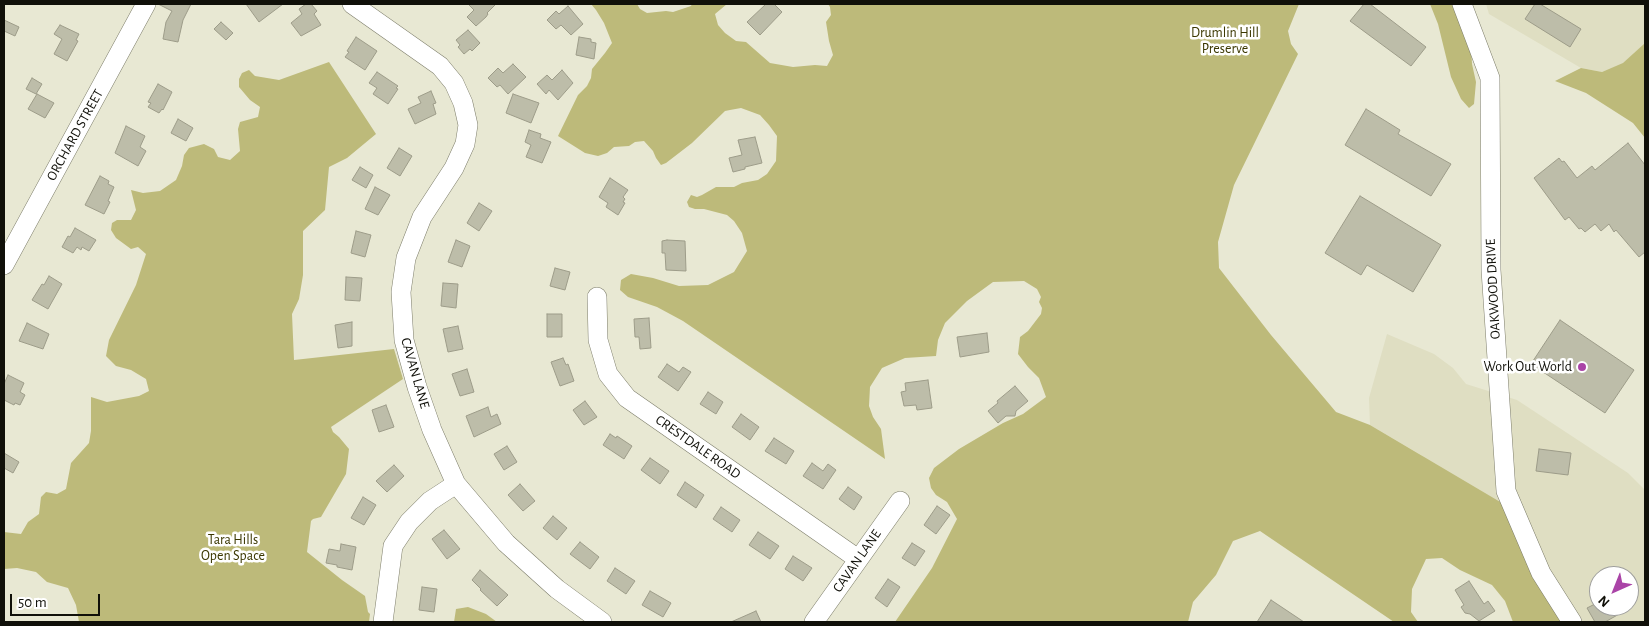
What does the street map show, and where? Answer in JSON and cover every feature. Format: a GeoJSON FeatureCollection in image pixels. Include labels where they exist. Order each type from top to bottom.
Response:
{"type":"FeatureCollection","features":[{"type":"Feature","properties":{"kind":"street","name":"ORCHARD STREET"},"geometry":{"type":"LineString","coordinates":[[4,265],[146,4]]}},
{"type":"Feature","properties":{"kind":"street","name":"CAVAN LANE"},"geometry":{"type":"LineString","coordinates":[[352,4],[440,66],[454,83],[463,103],[468,125],[465,144],[454,168],[422,217],[406,258],[401,292],[404,340],[417,387],[432,430],[456,484],[506,544],[557,589],[602,622]]}},
{"type":"Feature","properties":{"kind":"street","name":"OAKWOOD DRIVE"},"geometry":{"type":"LineString","coordinates":[[1462,4],[1490,78],[1490,270],[1506,491],[1541,573],[1572,622]]}},
{"type":"Feature","properties":{"kind":"street","name":"CRESTDALE ROAD"},"geometry":{"type":"LineString","coordinates":[[597,297],[598,340],[608,374],[627,398],[858,559]]}},
{"type":"Feature","properties":{"kind":"street"},"geometry":{"type":"LineString","coordinates":[[382,622],[393,546],[409,522],[430,501],[456,484]]}},
{"type":"Feature","properties":{"kind":"street","name":"CAVAN LANE"},"geometry":{"type":"LineString","coordinates":[[814,622],[900,501]]}},
{"type":"Feature","properties":{"kind":"shaded area"},"geometry":{"type":"Polygon","coordinates":[[[1486,4],[1645,4],[1645,43],[1623,64],[1602,72],[1581,68],[1489,14],[1486,4]]]}},
{"type":"Feature","properties":{"kind":"shaded area"},"geometry":{"type":"Polygon","coordinates":[[[1387,334],[1434,354],[1453,368],[1466,384],[1517,400],[1628,473],[1645,490],[1645,622],[1572,622],[1421,455],[1370,425],[1369,398],[1387,334]]]}},
{"type":"Feature","properties":{"kind":"green space","name":"Drumlin Hill Preserve"},"geometry":{"type":"Polygon","coordinates":[[[591,4],[637,4],[640,9],[647,13],[673,12],[692,4],[727,4],[715,14],[718,25],[725,33],[736,41],[746,42],[770,63],[793,67],[827,66],[833,55],[826,22],[831,15],[828,4],[1299,4],[1288,31],[1291,44],[1298,54],[1234,185],[1218,242],[1219,268],[1271,335],[1336,412],[1370,425],[1507,506],[1563,622],[1513,622],[1505,601],[1492,585],[1460,570],[1442,558],[1426,559],[1412,589],[1411,612],[1418,622],[1394,622],[1260,531],[1233,541],[1216,575],[1193,602],[1188,622],[895,622],[932,568],[957,519],[947,502],[936,495],[931,488],[929,478],[934,468],[959,449],[1003,423],[1023,414],[1046,397],[1039,378],[1018,354],[1020,337],[1028,331],[1041,314],[1042,308],[1039,302],[1041,297],[1037,289],[1024,281],[993,282],[967,301],[945,323],[938,340],[936,356],[905,358],[882,368],[870,387],[869,406],[873,417],[881,429],[885,459],[683,321],[657,307],[628,297],[620,290],[621,280],[631,274],[679,286],[708,285],[734,272],[747,251],[742,233],[734,221],[727,215],[689,207],[687,202],[691,195],[697,197],[716,187],[734,187],[742,183],[758,180],[767,174],[776,161],[777,136],[760,115],[741,108],[725,111],[692,143],[661,165],[653,151],[644,141],[635,142],[629,146],[614,147],[607,153],[598,156],[585,153],[558,136],[578,95],[587,86],[591,78],[592,69],[612,43],[604,23],[591,4]]]}},
{"type":"Feature","properties":{"kind":"green space"},"geometry":{"type":"Polygon","coordinates":[[[1430,4],[1458,4],[1471,47],[1476,82],[1474,104],[1469,108],[1461,99],[1451,77],[1438,24],[1430,4]]]}},
{"type":"Feature","properties":{"kind":"green space"},"geometry":{"type":"Polygon","coordinates":[[[1645,43],[1645,138],[1633,123],[1586,93],[1555,81],[1581,68],[1602,72],[1623,63],[1645,43]]]}},
{"type":"Feature","properties":{"kind":"green space","name":"Tara Hills Open Space"},"geometry":{"type":"Polygon","coordinates":[[[329,62],[376,134],[347,158],[329,167],[325,210],[303,231],[303,275],[299,299],[292,314],[294,360],[394,349],[403,379],[331,427],[333,432],[349,449],[346,474],[321,517],[311,521],[307,552],[365,596],[370,614],[369,622],[79,622],[76,605],[68,588],[47,582],[36,572],[17,568],[4,569],[4,532],[21,534],[28,522],[39,514],[41,497],[46,492],[57,494],[66,489],[71,463],[89,443],[91,397],[107,402],[139,396],[149,391],[146,379],[131,370],[116,366],[106,356],[109,340],[136,285],[146,254],[138,247],[131,249],[116,238],[111,230],[112,223],[117,220],[131,220],[136,210],[131,190],[143,193],[160,191],[176,180],[184,155],[189,148],[204,144],[214,149],[218,157],[230,160],[240,151],[238,129],[240,122],[258,117],[260,107],[250,100],[239,87],[239,79],[242,73],[249,70],[255,76],[279,80],[329,62]]]}},
{"type":"Feature","properties":{"kind":"green space"},"geometry":{"type":"Polygon","coordinates":[[[468,607],[486,614],[497,622],[454,622],[456,609],[468,607]]]}},
{"type":"Feature","properties":{"kind":"building"},"geometry":{"type":"Polygon","coordinates":[[[158,4],[191,4],[183,20],[178,42],[163,39],[166,22],[172,11],[158,4]]]}},
{"type":"Feature","properties":{"kind":"building"},"geometry":{"type":"Polygon","coordinates":[[[246,4],[283,4],[259,22],[246,4]]]}},
{"type":"Feature","properties":{"kind":"building"},"geometry":{"type":"Polygon","coordinates":[[[306,4],[311,4],[317,11],[314,14],[321,25],[301,36],[291,23],[302,14],[299,9],[306,4]]]}},
{"type":"Feature","properties":{"kind":"building"},"geometry":{"type":"Polygon","coordinates":[[[468,4],[496,4],[476,26],[467,17],[474,10],[468,4]]]}},
{"type":"Feature","properties":{"kind":"building"},"geometry":{"type":"Polygon","coordinates":[[[766,4],[774,4],[782,12],[760,35],[747,22],[766,4]]]}},
{"type":"Feature","properties":{"kind":"building"},"geometry":{"type":"Polygon","coordinates":[[[1364,4],[1370,4],[1426,47],[1411,66],[1350,21],[1364,4]]]}},
{"type":"Feature","properties":{"kind":"building"},"geometry":{"type":"Polygon","coordinates":[[[1535,4],[1540,4],[1581,29],[1570,47],[1525,19],[1535,4]]]}},
{"type":"Feature","properties":{"kind":"building"},"geometry":{"type":"Polygon","coordinates":[[[568,6],[583,24],[571,35],[561,25],[556,29],[547,20],[556,11],[559,14],[568,6]]]}},
{"type":"Feature","properties":{"kind":"building"},"geometry":{"type":"Polygon","coordinates":[[[4,20],[19,27],[15,36],[4,31],[4,20]]]}},
{"type":"Feature","properties":{"kind":"building"},"geometry":{"type":"Polygon","coordinates":[[[221,22],[233,33],[226,40],[214,29],[221,22]]]}},
{"type":"Feature","properties":{"kind":"building"},"geometry":{"type":"Polygon","coordinates":[[[60,25],[79,34],[76,40],[78,41],[67,61],[54,54],[62,39],[54,34],[60,25]]]}},
{"type":"Feature","properties":{"kind":"building"},"geometry":{"type":"Polygon","coordinates":[[[468,30],[480,43],[472,51],[470,49],[464,54],[458,47],[460,45],[456,40],[468,30]]]}},
{"type":"Feature","properties":{"kind":"building"},"geometry":{"type":"Polygon","coordinates":[[[356,37],[377,51],[365,70],[345,57],[356,37]]]}},
{"type":"Feature","properties":{"kind":"building"},"geometry":{"type":"Polygon","coordinates":[[[579,37],[591,39],[591,42],[596,43],[594,59],[576,55],[579,37]]]}},
{"type":"Feature","properties":{"kind":"building"},"geometry":{"type":"Polygon","coordinates":[[[513,64],[526,77],[508,94],[500,85],[497,87],[488,78],[498,68],[503,73],[513,64]]]}},
{"type":"Feature","properties":{"kind":"building"},"geometry":{"type":"Polygon","coordinates":[[[562,70],[573,83],[558,100],[549,90],[546,94],[537,84],[547,75],[552,80],[562,70]]]}},
{"type":"Feature","properties":{"kind":"building"},"geometry":{"type":"Polygon","coordinates":[[[377,72],[398,86],[388,104],[373,94],[377,88],[369,83],[377,72]]]}},
{"type":"Feature","properties":{"kind":"building"},"geometry":{"type":"Polygon","coordinates":[[[32,78],[42,84],[36,94],[26,89],[32,78]]]}},
{"type":"Feature","properties":{"kind":"building"},"geometry":{"type":"Polygon","coordinates":[[[158,84],[172,92],[163,110],[159,113],[148,107],[151,103],[148,102],[158,84]]]}},
{"type":"Feature","properties":{"kind":"building"},"geometry":{"type":"Polygon","coordinates":[[[431,91],[436,103],[433,104],[436,114],[415,124],[408,109],[421,103],[418,97],[431,91]]]}},
{"type":"Feature","properties":{"kind":"building"},"geometry":{"type":"Polygon","coordinates":[[[37,94],[54,103],[45,118],[28,109],[37,94]]]}},
{"type":"Feature","properties":{"kind":"building"},"geometry":{"type":"Polygon","coordinates":[[[513,94],[539,103],[531,123],[506,113],[513,94]]]}},
{"type":"Feature","properties":{"kind":"building"},"geometry":{"type":"Polygon","coordinates":[[[1366,109],[1400,130],[1398,134],[1451,164],[1431,196],[1345,145],[1366,109]]]}},
{"type":"Feature","properties":{"kind":"building"},"geometry":{"type":"Polygon","coordinates":[[[178,119],[193,128],[186,141],[171,133],[178,119]]]}},
{"type":"Feature","properties":{"kind":"building"},"geometry":{"type":"Polygon","coordinates":[[[126,126],[145,136],[140,147],[146,151],[138,166],[115,153],[126,126]]]}},
{"type":"Feature","properties":{"kind":"building"},"geometry":{"type":"Polygon","coordinates":[[[529,130],[541,134],[540,138],[551,142],[542,163],[526,157],[531,145],[525,142],[529,130]]]}},
{"type":"Feature","properties":{"kind":"building"},"geometry":{"type":"Polygon","coordinates":[[[755,137],[762,163],[733,172],[729,158],[742,155],[738,140],[755,137]]]}},
{"type":"Feature","properties":{"kind":"building"},"geometry":{"type":"Polygon","coordinates":[[[1628,143],[1645,165],[1645,252],[1639,257],[1616,230],[1614,232],[1609,224],[1601,231],[1595,224],[1585,232],[1581,228],[1579,229],[1569,217],[1565,220],[1534,178],[1559,158],[1562,162],[1564,161],[1577,178],[1592,166],[1595,170],[1628,143]]]}},
{"type":"Feature","properties":{"kind":"building"},"geometry":{"type":"Polygon","coordinates":[[[399,148],[412,156],[400,176],[387,168],[399,148]]]}},
{"type":"Feature","properties":{"kind":"building"},"geometry":{"type":"Polygon","coordinates":[[[360,167],[373,175],[366,188],[352,180],[360,167]]]}},
{"type":"Feature","properties":{"kind":"building"},"geometry":{"type":"Polygon","coordinates":[[[100,176],[109,181],[108,184],[114,187],[104,214],[85,205],[100,176]]]}},
{"type":"Feature","properties":{"kind":"building"},"geometry":{"type":"Polygon","coordinates":[[[610,178],[628,190],[623,197],[625,199],[623,202],[625,203],[618,215],[606,207],[608,203],[599,197],[610,178]]]}},
{"type":"Feature","properties":{"kind":"building"},"geometry":{"type":"Polygon","coordinates":[[[375,187],[390,195],[378,215],[365,209],[375,187]]]}},
{"type":"Feature","properties":{"kind":"building"},"geometry":{"type":"Polygon","coordinates":[[[1360,196],[1441,245],[1413,292],[1367,265],[1361,275],[1325,253],[1360,196]]]}},
{"type":"Feature","properties":{"kind":"building"},"geometry":{"type":"Polygon","coordinates":[[[479,203],[492,211],[479,231],[467,223],[479,203]]]}},
{"type":"Feature","properties":{"kind":"building"},"geometry":{"type":"Polygon","coordinates":[[[75,228],[96,240],[89,251],[82,247],[81,250],[77,247],[73,253],[62,247],[75,228]]]}},
{"type":"Feature","properties":{"kind":"building"},"geometry":{"type":"Polygon","coordinates":[[[356,231],[371,235],[365,257],[351,253],[356,231]]]}},
{"type":"Feature","properties":{"kind":"building"},"geometry":{"type":"Polygon","coordinates":[[[456,240],[470,246],[462,267],[448,262],[456,240]]]}},
{"type":"Feature","properties":{"kind":"building"},"geometry":{"type":"Polygon","coordinates":[[[662,241],[685,241],[686,271],[666,270],[665,253],[662,253],[662,241]]]}},
{"type":"Feature","properties":{"kind":"building"},"geometry":{"type":"Polygon","coordinates":[[[555,268],[570,272],[565,290],[550,286],[555,268]]]}},
{"type":"Feature","properties":{"kind":"building"},"geometry":{"type":"Polygon","coordinates":[[[49,276],[62,284],[48,309],[32,300],[49,276]]]}},
{"type":"Feature","properties":{"kind":"building"},"geometry":{"type":"Polygon","coordinates":[[[346,277],[362,278],[360,301],[345,300],[346,277]]]}},
{"type":"Feature","properties":{"kind":"building"},"geometry":{"type":"Polygon","coordinates":[[[443,283],[458,284],[456,308],[441,306],[443,283]]]}},
{"type":"Feature","properties":{"kind":"building"},"geometry":{"type":"Polygon","coordinates":[[[547,314],[562,314],[562,337],[547,337],[547,314]]]}},
{"type":"Feature","properties":{"kind":"building"},"geometry":{"type":"Polygon","coordinates":[[[649,318],[651,348],[640,349],[639,337],[635,337],[634,319],[649,318]]]}},
{"type":"Feature","properties":{"kind":"building","name":"Work Out World"},"geometry":{"type":"Polygon","coordinates":[[[1560,320],[1634,370],[1605,413],[1531,364],[1560,320]]]}},
{"type":"Feature","properties":{"kind":"building"},"geometry":{"type":"Polygon","coordinates":[[[352,322],[352,346],[338,348],[335,325],[352,322]]]}},
{"type":"Feature","properties":{"kind":"building"},"geometry":{"type":"Polygon","coordinates":[[[27,323],[49,334],[43,349],[19,341],[27,323]]]}},
{"type":"Feature","properties":{"kind":"building"},"geometry":{"type":"Polygon","coordinates":[[[458,326],[463,349],[448,352],[443,329],[458,326]]]}},
{"type":"Feature","properties":{"kind":"building"},"geometry":{"type":"Polygon","coordinates":[[[987,333],[989,352],[960,357],[957,337],[987,333]]]}},
{"type":"Feature","properties":{"kind":"building"},"geometry":{"type":"Polygon","coordinates":[[[563,358],[566,365],[568,364],[574,381],[560,386],[551,362],[563,358]]]}},
{"type":"Feature","properties":{"kind":"building"},"geometry":{"type":"Polygon","coordinates":[[[667,364],[679,372],[683,367],[691,372],[678,391],[658,377],[667,364]]]}},
{"type":"Feature","properties":{"kind":"building"},"geometry":{"type":"Polygon","coordinates":[[[467,369],[474,392],[460,396],[452,374],[467,369]]]}},
{"type":"Feature","properties":{"kind":"building"},"geometry":{"type":"Polygon","coordinates":[[[8,375],[24,383],[20,392],[25,395],[20,405],[15,403],[14,405],[4,400],[4,384],[8,375]]]}},
{"type":"Feature","properties":{"kind":"building"},"geometry":{"type":"Polygon","coordinates":[[[928,380],[932,408],[917,410],[916,405],[904,406],[901,392],[906,391],[905,383],[928,380]]]}},
{"type":"Feature","properties":{"kind":"building"},"geometry":{"type":"Polygon","coordinates":[[[1015,386],[1028,401],[1016,411],[1015,416],[1006,416],[998,423],[988,411],[1015,386]]]}},
{"type":"Feature","properties":{"kind":"building"},"geometry":{"type":"Polygon","coordinates":[[[708,392],[723,402],[716,414],[700,404],[708,392]]]}},
{"type":"Feature","properties":{"kind":"building"},"geometry":{"type":"Polygon","coordinates":[[[585,401],[597,417],[584,425],[573,410],[585,401]]]}},
{"type":"Feature","properties":{"kind":"building"},"geometry":{"type":"Polygon","coordinates":[[[386,405],[394,427],[379,432],[372,410],[386,405]]]}},
{"type":"Feature","properties":{"kind":"building"},"geometry":{"type":"Polygon","coordinates":[[[488,407],[491,417],[497,414],[501,424],[474,437],[466,416],[488,407]]]}},
{"type":"Feature","properties":{"kind":"building"},"geometry":{"type":"Polygon","coordinates":[[[741,414],[759,427],[750,440],[732,427],[741,414]]]}},
{"type":"Feature","properties":{"kind":"building"},"geometry":{"type":"Polygon","coordinates":[[[610,434],[616,438],[617,436],[632,446],[624,459],[603,445],[610,434]]]}},
{"type":"Feature","properties":{"kind":"building"},"geometry":{"type":"Polygon","coordinates":[[[774,438],[794,451],[786,464],[765,451],[774,438]]]}},
{"type":"Feature","properties":{"kind":"building"},"geometry":{"type":"Polygon","coordinates":[[[507,446],[517,462],[504,470],[494,454],[507,446]]]}},
{"type":"Feature","properties":{"kind":"building"},"geometry":{"type":"Polygon","coordinates":[[[1539,449],[1571,453],[1568,475],[1536,471],[1539,449]]]}},
{"type":"Feature","properties":{"kind":"building"},"geometry":{"type":"Polygon","coordinates":[[[4,453],[19,462],[13,473],[4,468],[4,453]]]}},
{"type":"Feature","properties":{"kind":"building"},"geometry":{"type":"Polygon","coordinates":[[[650,458],[669,471],[660,484],[641,470],[650,458]]]}},
{"type":"Feature","properties":{"kind":"building"},"geometry":{"type":"Polygon","coordinates":[[[812,463],[823,471],[828,464],[836,470],[823,489],[803,476],[812,463]]]}},
{"type":"Feature","properties":{"kind":"building"},"geometry":{"type":"Polygon","coordinates":[[[394,465],[404,476],[387,492],[376,481],[394,465]]]}},
{"type":"Feature","properties":{"kind":"building"},"geometry":{"type":"Polygon","coordinates":[[[685,482],[704,495],[696,508],[677,495],[685,482]]]}},
{"type":"Feature","properties":{"kind":"building"},"geometry":{"type":"Polygon","coordinates":[[[520,484],[535,501],[523,511],[508,495],[520,484]]]}},
{"type":"Feature","properties":{"kind":"building"},"geometry":{"type":"Polygon","coordinates":[[[848,487],[862,497],[854,510],[839,499],[848,487]]]}},
{"type":"Feature","properties":{"kind":"building"},"geometry":{"type":"Polygon","coordinates":[[[363,497],[376,505],[364,525],[351,518],[363,497]]]}},
{"type":"Feature","properties":{"kind":"building"},"geometry":{"type":"Polygon","coordinates":[[[937,506],[950,515],[936,534],[924,525],[937,506]]]}},
{"type":"Feature","properties":{"kind":"building"},"geometry":{"type":"Polygon","coordinates":[[[721,507],[740,520],[732,532],[713,519],[721,507]]]}},
{"type":"Feature","properties":{"kind":"building"},"geometry":{"type":"Polygon","coordinates":[[[553,516],[567,528],[557,540],[543,528],[553,516]]]}},
{"type":"Feature","properties":{"kind":"building"},"geometry":{"type":"Polygon","coordinates":[[[444,530],[460,549],[447,559],[432,539],[444,530]]]}},
{"type":"Feature","properties":{"kind":"building"},"geometry":{"type":"Polygon","coordinates":[[[758,532],[779,546],[770,559],[749,545],[758,532]]]}},
{"type":"Feature","properties":{"kind":"building"},"geometry":{"type":"Polygon","coordinates":[[[580,542],[599,557],[590,569],[570,554],[580,542]]]}},
{"type":"Feature","properties":{"kind":"building"},"geometry":{"type":"Polygon","coordinates":[[[912,543],[925,551],[915,566],[902,558],[912,543]]]}},
{"type":"Feature","properties":{"kind":"building"},"geometry":{"type":"Polygon","coordinates":[[[341,544],[356,547],[352,570],[326,563],[329,549],[340,551],[341,544]]]}},
{"type":"Feature","properties":{"kind":"building"},"geometry":{"type":"Polygon","coordinates":[[[793,556],[812,568],[803,581],[785,569],[793,556]]]}},
{"type":"Feature","properties":{"kind":"building"},"geometry":{"type":"Polygon","coordinates":[[[615,568],[635,581],[626,594],[607,581],[615,568]]]}},
{"type":"Feature","properties":{"kind":"building"},"geometry":{"type":"Polygon","coordinates":[[[480,570],[508,595],[497,606],[472,580],[480,570]]]}},
{"type":"Feature","properties":{"kind":"building"},"geometry":{"type":"Polygon","coordinates":[[[888,579],[900,587],[887,607],[875,598],[888,579]]]}},
{"type":"Feature","properties":{"kind":"building"},"geometry":{"type":"Polygon","coordinates":[[[1469,581],[1484,604],[1488,601],[1495,611],[1479,621],[1470,614],[1465,613],[1461,607],[1464,605],[1455,590],[1469,581]]]}},
{"type":"Feature","properties":{"kind":"building"},"geometry":{"type":"Polygon","coordinates":[[[422,587],[437,589],[434,612],[419,610],[422,587]]]}},
{"type":"Feature","properties":{"kind":"building"},"geometry":{"type":"Polygon","coordinates":[[[650,591],[671,603],[663,617],[642,605],[650,591]]]}},
{"type":"Feature","properties":{"kind":"building"},"geometry":{"type":"Polygon","coordinates":[[[1271,600],[1304,622],[1257,622],[1271,600]]]}},
{"type":"Feature","properties":{"kind":"building"},"geometry":{"type":"Polygon","coordinates":[[[756,611],[761,622],[731,622],[756,611]]]}},
{"type":"Feature","properties":{"kind":"building"},"geometry":{"type":"Polygon","coordinates":[[[1592,616],[1616,616],[1605,622],[1595,622],[1592,616]]]}},
{"type":"Feature","properties":{"kind":"place","name":"Work Out World"},"geometry":{"type":"Point","coordinates":[1582,367]}}]}
